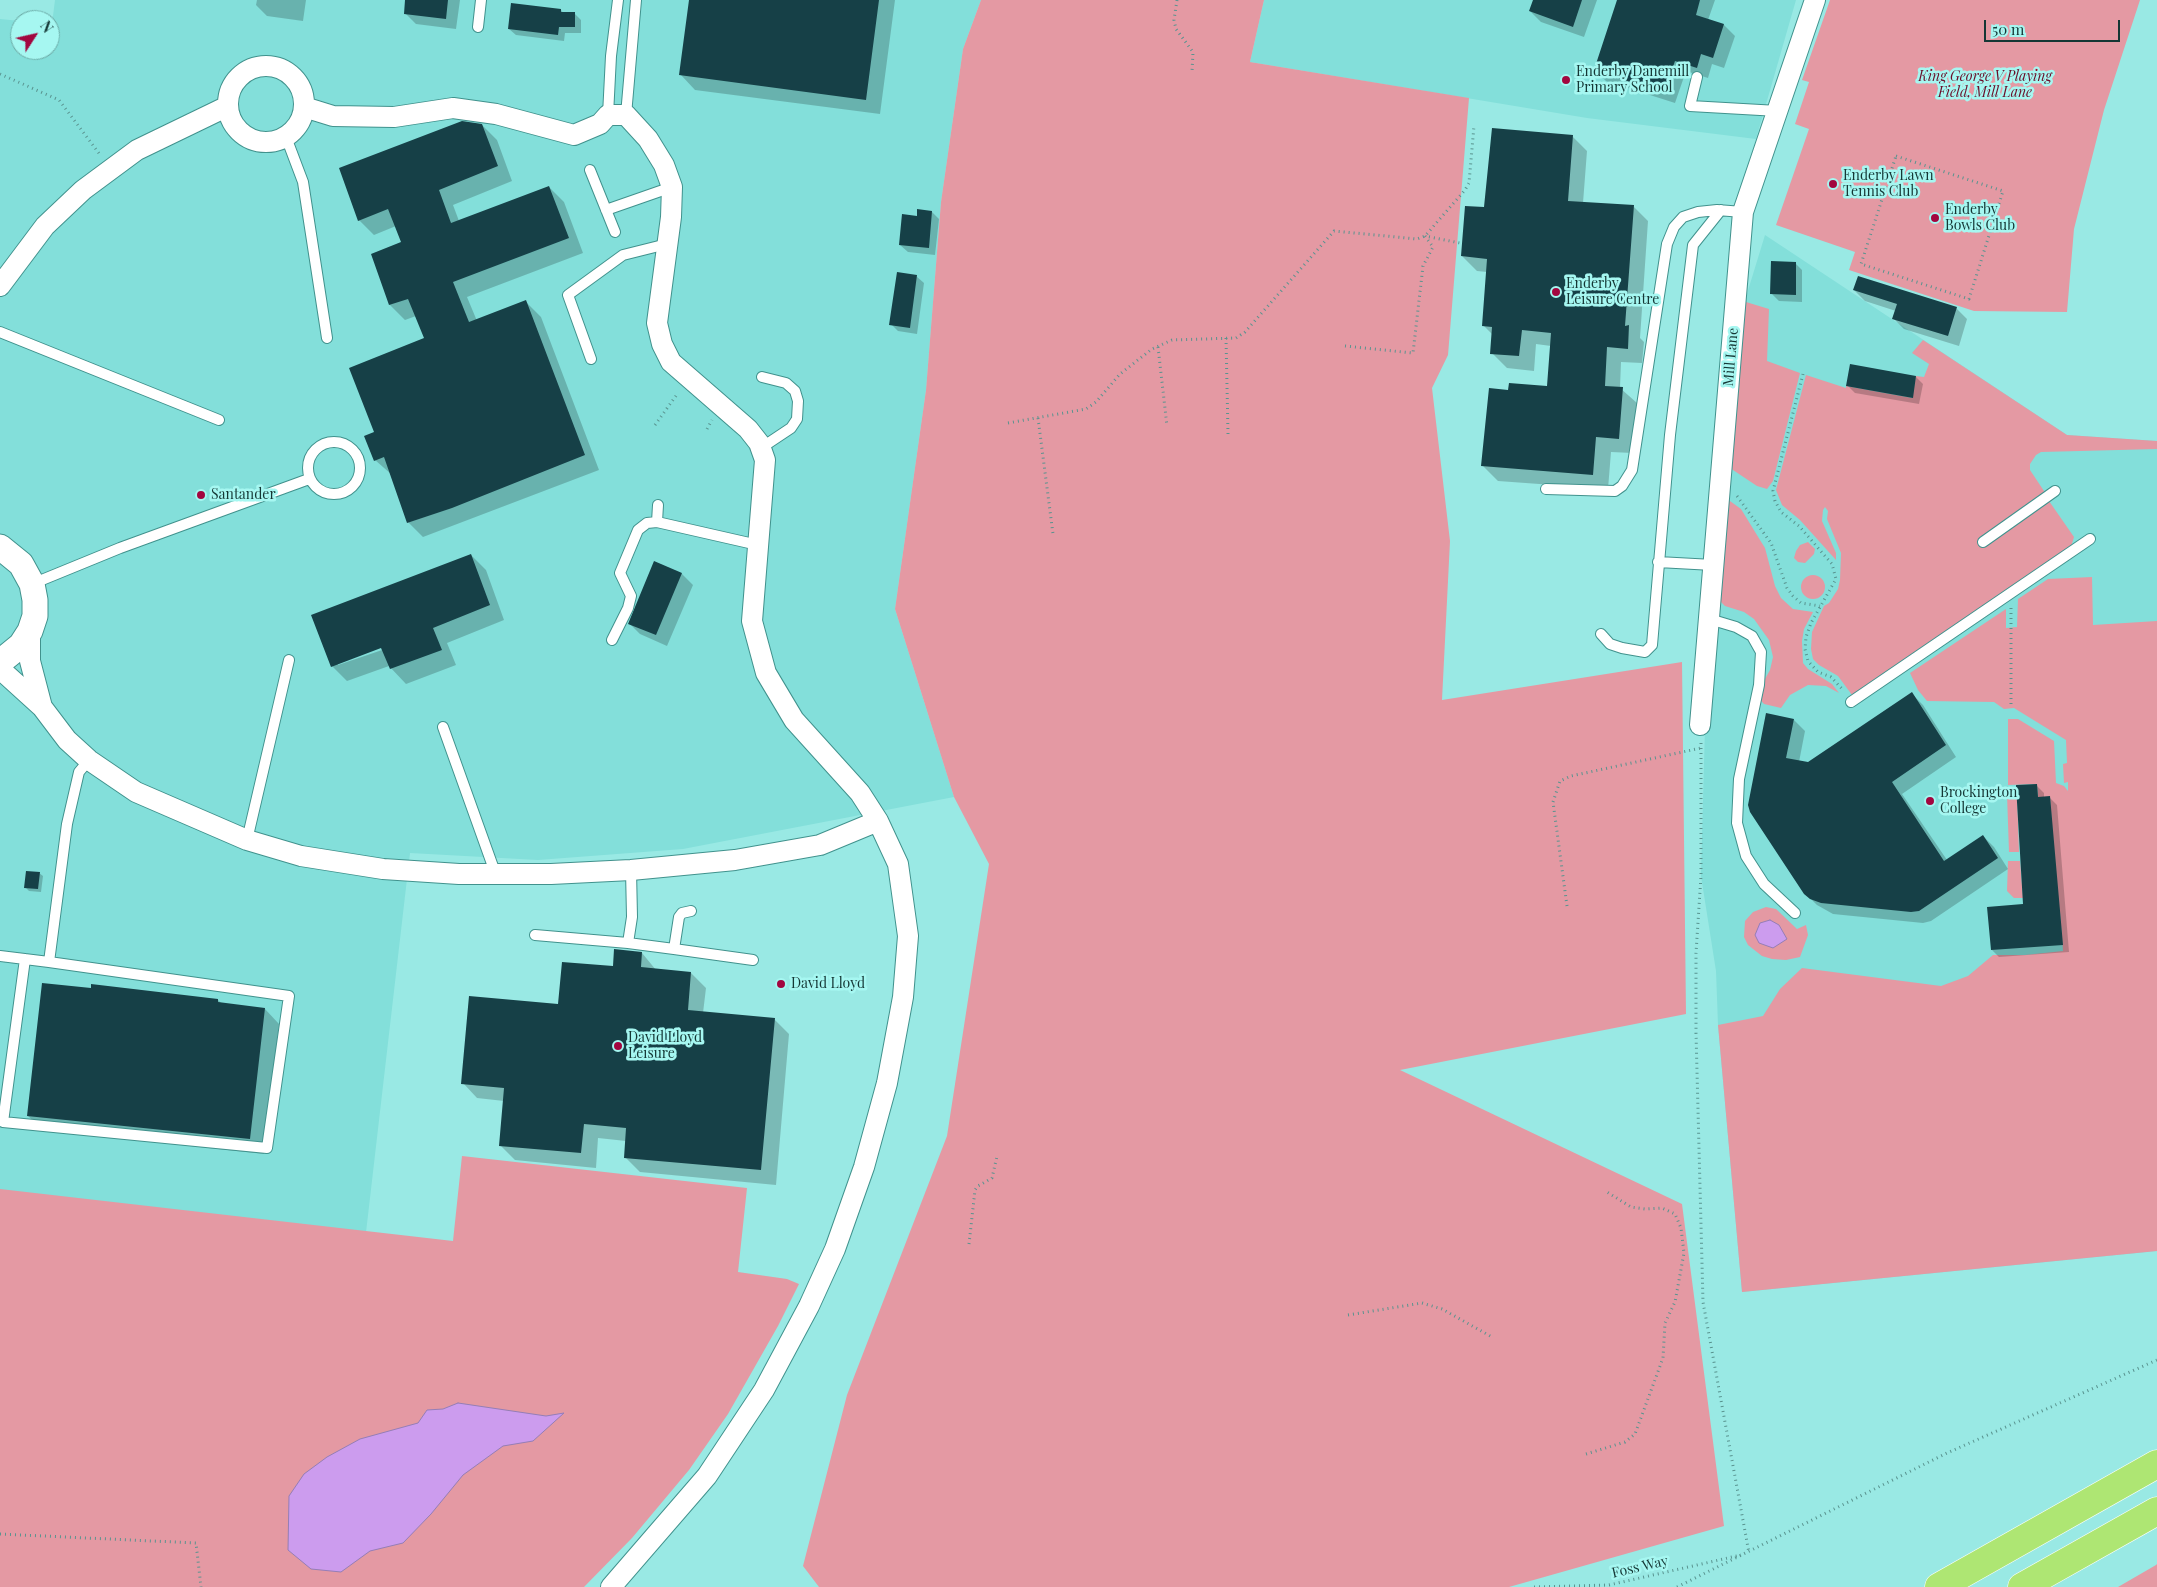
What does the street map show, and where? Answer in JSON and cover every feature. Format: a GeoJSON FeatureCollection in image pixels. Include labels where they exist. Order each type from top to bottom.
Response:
{"type":"FeatureCollection","features":[{"type":"Feature","properties":{"kind":"highway"},"geometry":{"type":"LineString","coordinates":[[1938,1587],[2157,1464]]}},
{"type":"Feature","properties":{"kind":"highway"},"geometry":{"type":"LineString","coordinates":[[2022,1587],[2157,1512]]}},
{"type":"Feature","properties":{"kind":"street","name":"Mill Lane"},"geometry":{"type":"LineString","coordinates":[[1700,725],[1743,212],[1815,0]]}},
{"type":"Feature","properties":{"kind":"street"},"geometry":{"type":"LineString","coordinates":[[267,66],[279,68],[290,74],[298,84],[303,95],[304,107],[298,124],[286,137],[264,142],[243,135],[233,122],[228,106],[230,93],[235,82],[255,68],[267,66]]}},
{"type":"Feature","properties":{"kind":"street"},"geometry":{"type":"LineString","coordinates":[[0,286],[45,226],[82,190],[137,150],[228,106]]}},
{"type":"Feature","properties":{"kind":"street"},"geometry":{"type":"LineString","coordinates":[[304,107],[333,116],[394,117],[454,108],[496,114],[574,135],[617,115],[648,139],[664,165],[672,187],[657,323],[662,344],[671,362],[689,379],[731,412],[748,429],[761,448],[765,460],[752,621],[766,673],[794,720],[860,793],[878,821],[898,864],[908,936],[903,997],[887,1083],[858,1185],[835,1249],[809,1306],[764,1390],[707,1476],[611,1587]]}},
{"type":"Feature","properties":{"kind":"street"},"geometry":{"type":"LineString","coordinates":[[0,547],[22,564],[32,584],[35,608],[30,632],[30,661],[42,707]]}},
{"type":"Feature","properties":{"kind":"street"},"geometry":{"type":"LineString","coordinates":[[0,662],[21,645],[30,632]]}},
{"type":"Feature","properties":{"kind":"street"},"geometry":{"type":"LineString","coordinates":[[0,669],[42,707],[67,740],[89,760],[136,792],[248,840],[301,856],[383,869],[496,875],[631,870],[735,860],[820,845],[878,821]]}},
{"type":"Feature","properties":{"kind":"lane"},"geometry":{"type":"LineString","coordinates":[[478,27],[480,0]]}},
{"type":"Feature","properties":{"kind":"lane"},"geometry":{"type":"LineString","coordinates":[[617,115],[611,56],[618,0]]}},
{"type":"Feature","properties":{"kind":"lane"},"geometry":{"type":"LineString","coordinates":[[617,115],[636,0]]}},
{"type":"Feature","properties":{"kind":"lane"},"geometry":{"type":"LineString","coordinates":[[1697,77],[1690,106],[1778,111]]}},
{"type":"Feature","properties":{"kind":"lane"},"geometry":{"type":"LineString","coordinates":[[286,137],[303,182],[327,338]]}},
{"type":"Feature","properties":{"kind":"lane"},"geometry":{"type":"LineString","coordinates":[[590,170],[615,232]]}},
{"type":"Feature","properties":{"kind":"lane"},"geometry":{"type":"LineString","coordinates":[[606,210],[672,187]]}},
{"type":"Feature","properties":{"kind":"lane"},"geometry":{"type":"LineString","coordinates":[[1546,488],[1615,491],[1622,486],[1632,470],[1667,244],[1674,227],[1683,217],[1698,212],[1721,210],[1743,212]]}},
{"type":"Feature","properties":{"kind":"lane"},"geometry":{"type":"LineString","coordinates":[[1601,634],[1616,647],[1643,652],[1651,648],[1670,435],[1693,245],[1721,210]]}},
{"type":"Feature","properties":{"kind":"lane"},"geometry":{"type":"LineString","coordinates":[[591,359],[568,295],[623,255],[667,244]]}},
{"type":"Feature","properties":{"kind":"lane"},"geometry":{"type":"LineString","coordinates":[[0,332],[219,420]]}},
{"type":"Feature","properties":{"kind":"lane"},"geometry":{"type":"LineString","coordinates":[[761,448],[792,428],[797,418],[798,401],[794,392],[786,383],[762,377]]}},
{"type":"Feature","properties":{"kind":"lane"},"geometry":{"type":"LineString","coordinates":[[340,443],[348,446],[358,459],[359,477],[348,491],[330,495],[321,492],[309,478],[308,462],[317,448],[324,444],[340,443]]}},
{"type":"Feature","properties":{"kind":"lane"},"geometry":{"type":"LineString","coordinates":[[32,584],[120,548],[309,478]]}},
{"type":"Feature","properties":{"kind":"lane"},"geometry":{"type":"LineString","coordinates":[[1983,542],[2055,491]]}},
{"type":"Feature","properties":{"kind":"lane"},"geometry":{"type":"LineString","coordinates":[[656,522],[658,505]]}},
{"type":"Feature","properties":{"kind":"lane"},"geometry":{"type":"LineString","coordinates":[[612,640],[628,608],[631,596],[620,573],[638,530],[648,523],[656,522],[758,545]]}},
{"type":"Feature","properties":{"kind":"lane"},"geometry":{"type":"LineString","coordinates":[[1851,702],[2090,539]]}},
{"type":"Feature","properties":{"kind":"lane"},"geometry":{"type":"LineString","coordinates":[[1658,562],[1713,565]]}},
{"type":"Feature","properties":{"kind":"lane"},"geometry":{"type":"LineString","coordinates":[[1709,622],[1716,621],[1730,625],[1752,636],[1761,652],[1759,685],[1739,779],[1737,823],[1746,856],[1764,884],[1795,913]]}},
{"type":"Feature","properties":{"kind":"lane"},"geometry":{"type":"LineString","coordinates":[[248,840],[289,660]]}},
{"type":"Feature","properties":{"kind":"lane"},"geometry":{"type":"LineString","coordinates":[[443,727],[496,875]]}},
{"type":"Feature","properties":{"kind":"lane"},"geometry":{"type":"LineString","coordinates":[[49,962],[67,824],[79,772],[89,760]]}},
{"type":"Feature","properties":{"kind":"lane"},"geometry":{"type":"LineString","coordinates":[[628,943],[632,917],[631,870]]}},
{"type":"Feature","properties":{"kind":"lane"},"geometry":{"type":"LineString","coordinates":[[674,949],[679,917],[691,911]]}},
{"type":"Feature","properties":{"kind":"lane"},"geometry":{"type":"LineString","coordinates":[[535,935],[628,943],[753,960]]}},
{"type":"Feature","properties":{"kind":"lane"},"geometry":{"type":"LineString","coordinates":[[0,956],[25,959],[49,962],[289,996],[267,1148],[3,1122],[25,959]]}},
{"type":"Feature","properties":{"kind":"path"},"geometry":{"type":"LineString","coordinates":[[1178,0],[1174,20],[1176,28],[1194,52],[1192,72]]}},
{"type":"Feature","properties":{"kind":"path"},"geometry":{"type":"LineString","coordinates":[[0,74],[58,100],[111,169]]}},
{"type":"Feature","properties":{"kind":"path"},"geometry":{"type":"LineString","coordinates":[[1424,236],[1469,183],[1474,126]]}},
{"type":"Feature","properties":{"kind":"path"},"geometry":{"type":"LineString","coordinates":[[1896,156],[2004,191],[1968,299],[1861,264],[1896,156]]}},
{"type":"Feature","properties":{"kind":"path"},"geometry":{"type":"LineString","coordinates":[[1008,423],[1086,409],[1096,402],[1120,374],[1158,346],[1172,340],[1236,338],[1245,332],[1334,230],[1417,238],[1424,236],[1460,243]]}},
{"type":"Feature","properties":{"kind":"path"},"geometry":{"type":"LineString","coordinates":[[1344,346],[1413,353],[1423,266],[1433,247],[1424,236]]}},
{"type":"Feature","properties":{"kind":"path"},"geometry":{"type":"LineString","coordinates":[[1226,338],[1228,434]]}},
{"type":"Feature","properties":{"kind":"path"},"geometry":{"type":"LineString","coordinates":[[1158,346],[1167,426]]}},
{"type":"Feature","properties":{"kind":"path"},"geometry":{"type":"LineString","coordinates":[[1803,374],[1773,491],[1775,501],[1781,512],[1799,526],[1832,564],[1836,579],[1820,606],[1806,637],[1808,661],[1818,672],[1831,677],[1851,702]]}},
{"type":"Feature","properties":{"kind":"path"},"geometry":{"type":"LineString","coordinates":[[656,425],[689,379]]}},
{"type":"Feature","properties":{"kind":"path"},"geometry":{"type":"LineString","coordinates":[[1038,418],[1053,534]]}},
{"type":"Feature","properties":{"kind":"path"},"geometry":{"type":"LineString","coordinates":[[1720,481],[1735,493],[1771,543],[1787,588],[1793,596],[1801,603],[1820,606]]}},
{"type":"Feature","properties":{"kind":"path"},"geometry":{"type":"LineString","coordinates":[[2011,593],[2011,704]]}},
{"type":"Feature","properties":{"kind":"path"},"geometry":{"type":"LineString","coordinates":[[1700,725],[1701,876],[1696,953],[1696,1033],[1703,1302],[1749,1553]]}},
{"type":"Feature","properties":{"kind":"path"},"geometry":{"type":"LineString","coordinates":[[1567,906],[1554,802],[1560,782],[1571,776],[1701,748]]}},
{"type":"Feature","properties":{"kind":"path"},"geometry":{"type":"LineString","coordinates":[[969,1244],[975,1190],[978,1186],[992,1178],[997,1156]]}},
{"type":"Feature","properties":{"kind":"path"},"geometry":{"type":"LineString","coordinates":[[1586,1454],[1625,1442],[1635,1434],[1663,1358],[1665,1323],[1675,1302],[1684,1253],[1681,1228],[1675,1214],[1662,1208],[1645,1210],[1632,1207],[1607,1192]]}},
{"type":"Feature","properties":{"kind":"path"},"geometry":{"type":"LineString","coordinates":[[1348,1315],[1422,1303],[1442,1309],[1492,1337]]}},
{"type":"Feature","properties":{"kind":"path"},"geometry":{"type":"LineString","coordinates":[[1677,1587],[1749,1553],[1947,1453],[2157,1360]]}},
{"type":"Feature","properties":{"kind":"path"},"geometry":{"type":"LineString","coordinates":[[0,1534],[196,1543],[201,1587]]}},
{"type":"Feature","properties":{"kind":"path","name":"Foss Way"},"geometry":{"type":"LineString","coordinates":[[1534,1587],[1609,1586],[1749,1553]]}},
{"type":"Feature","properties":{"kind":"shaded area","name":"Santander"},"geometry":{"type":"Polygon","coordinates":[[[55,0],[981,0],[963,49],[941,202],[926,390],[895,609],[954,797],[683,849],[538,860],[410,853],[365,1241],[0,1194],[0,19],[10,20],[10,60],[60,60],[60,10],[54,10],[55,0]]]}},
{"type":"Feature","properties":{"kind":"shaded area","name":"Enderby Danemill Primary School"},"geometry":{"type":"Polygon","coordinates":[[[1264,0],[1796,0],[1756,139],[1587,118],[1250,62],[1264,0]]]}},
{"type":"Feature","properties":{"kind":"shaded area","name":"Brockington College"},"geometry":{"type":"Polygon","coordinates":[[[1765,235],[2067,435],[2157,441],[2157,1251],[1742,1292],[1718,1025],[1716,971],[1701,876],[1705,726],[1724,464],[1746,297],[1765,235]]]}},
{"type":"Feature","properties":{"kind":"shaded area"},"geometry":{"type":"Polygon","coordinates":[[[1770,920],[1779,925],[1787,939],[1773,948],[1759,943],[1755,935],[1760,923],[1770,920]]]}},
{"type":"Feature","properties":{"kind":"shaded area"},"geometry":{"type":"Polygon","coordinates":[[[458,1403],[546,1416],[564,1413],[533,1441],[503,1446],[463,1475],[431,1514],[403,1543],[370,1551],[341,1572],[311,1569],[288,1550],[289,1496],[304,1474],[327,1457],[360,1439],[418,1423],[427,1410],[443,1409],[458,1403]]]}},
{"type":"Feature","properties":{"kind":"green space"},"geometry":{"type":"Polygon","coordinates":[[[981,0],[1264,0],[1250,62],[1469,98],[1448,355],[1432,388],[1450,541],[1442,700],[1682,662],[1686,1014],[1400,1070],[1682,1204],[1724,1526],[1509,1587],[819,1587],[803,1566],[847,1395],[947,1136],[989,864],[954,797],[895,609],[926,390],[941,202],[963,49],[981,0]]]}},
{"type":"Feature","properties":{"kind":"green space","name":"King George V Playing Field, Mill Lane"},"geometry":{"type":"Polygon","coordinates":[[[1830,0],[2140,0],[2104,110],[2074,229],[2067,312],[1974,311],[1849,270],[1855,252],[1776,225],[1809,129],[1795,124],[1809,82],[1802,80],[1830,0]]]}},
{"type":"Feature","properties":{"kind":"green space"},"geometry":{"type":"Polygon","coordinates":[[[1746,302],[1769,309],[1767,361],[1800,373],[1773,481],[1767,489],[1757,486],[1724,464],[1746,302]]]}},
{"type":"Feature","properties":{"kind":"green space"},"geometry":{"type":"Polygon","coordinates":[[[1923,340],[2067,435],[2157,441],[2157,449],[2041,452],[2036,455],[2030,464],[2030,470],[2044,491],[2043,495],[1980,537],[1985,546],[2049,501],[2074,537],[2071,547],[1852,695],[1838,676],[1819,665],[1813,659],[1811,649],[1812,632],[1824,606],[1829,603],[1838,589],[1840,580],[1841,553],[1827,519],[1828,511],[1825,507],[1822,521],[1836,553],[1836,560],[1800,520],[1782,505],[1776,490],[1806,375],[1846,388],[1846,386],[1912,398],[1916,376],[1924,377],[1929,364],[1912,353],[1923,340]]]}},
{"type":"Feature","properties":{"kind":"green space"},"geometry":{"type":"Polygon","coordinates":[[[1723,496],[1741,509],[1765,548],[1775,586],[1781,598],[1793,609],[1813,612],[1804,629],[1802,641],[1803,663],[1808,669],[1832,684],[1839,693],[1826,686],[1808,685],[1790,695],[1781,708],[1764,704],[1756,695],[1770,670],[1773,657],[1769,640],[1754,619],[1744,612],[1725,606],[1718,599],[1723,496]]]}},
{"type":"Feature","properties":{"kind":"green space"},"geometry":{"type":"Polygon","coordinates":[[[1808,542],[1815,549],[1814,554],[1805,563],[1798,562],[1794,558],[1796,551],[1800,545],[1808,542]]]}},
{"type":"Feature","properties":{"kind":"green space"},"geometry":{"type":"Polygon","coordinates":[[[1813,575],[1818,576],[1824,582],[1824,592],[1818,598],[1813,599],[1808,598],[1802,592],[1801,587],[1802,582],[1808,576],[1813,575]]]}},
{"type":"Feature","properties":{"kind":"green space"},"geometry":{"type":"Polygon","coordinates":[[[2092,577],[2093,625],[2157,621],[2157,1251],[1742,1292],[1718,1025],[1763,1016],[1780,989],[1802,968],[1941,986],[1968,976],[1993,955],[2025,955],[2063,951],[2060,912],[2045,912],[2057,896],[2050,797],[2038,797],[2037,784],[2008,785],[2008,719],[2018,719],[2054,741],[2056,783],[2064,786],[2068,791],[2068,782],[2064,783],[2063,764],[2067,763],[2066,740],[2014,708],[2004,709],[1994,702],[1927,701],[1918,690],[1910,673],[2006,609],[2006,628],[2017,627],[2018,599],[2048,579],[2092,577]]]}},
{"type":"Feature","properties":{"kind":"green space"},"geometry":{"type":"Polygon","coordinates":[[[2007,794],[2017,794],[2019,852],[2009,852],[2007,794]]]}},
{"type":"Feature","properties":{"kind":"green space"},"geometry":{"type":"Polygon","coordinates":[[[2008,861],[2020,861],[2023,898],[2014,898],[2007,891],[2008,861]]]}},
{"type":"Feature","properties":{"kind":"green space"},"geometry":{"type":"Polygon","coordinates":[[[1766,907],[1776,909],[1797,929],[1806,925],[1808,935],[1800,957],[1786,960],[1772,959],[1762,956],[1748,945],[1744,937],[1745,921],[1753,912],[1766,907]]]}},
{"type":"Feature","properties":{"kind":"green space"},"geometry":{"type":"Polygon","coordinates":[[[462,1156],[747,1188],[738,1272],[787,1279],[799,1284],[778,1326],[728,1414],[689,1470],[632,1538],[584,1587],[0,1587],[0,1189],[453,1241],[462,1156]]]}},
{"type":"Feature","properties":{"kind":"green space"},"geometry":{"type":"Polygon","coordinates":[[[2156,1565],[2157,1587],[2118,1587],[2156,1565]]]}},
{"type":"Feature","properties":{"kind":"building"},"geometry":{"type":"Polygon","coordinates":[[[405,0],[448,0],[446,19],[404,14],[405,0]]]}},
{"type":"Feature","properties":{"kind":"building"},"geometry":{"type":"Polygon","coordinates":[[[689,0],[879,0],[866,100],[679,75],[689,0]]]}},
{"type":"Feature","properties":{"kind":"building"},"geometry":{"type":"Polygon","coordinates":[[[1533,0],[1582,0],[1573,27],[1529,11],[1533,0]]]}},
{"type":"Feature","properties":{"kind":"building"},"geometry":{"type":"Polygon","coordinates":[[[1617,0],[1700,0],[1696,15],[1724,24],[1713,58],[1701,54],[1697,68],[1675,61],[1664,93],[1594,70],[1617,0]]]}},
{"type":"Feature","properties":{"kind":"building"},"geometry":{"type":"Polygon","coordinates":[[[511,3],[561,9],[561,12],[575,12],[575,27],[559,27],[558,35],[508,29],[511,3]]]}},
{"type":"Feature","properties":{"kind":"building"},"geometry":{"type":"Polygon","coordinates":[[[462,121],[482,124],[498,166],[439,190],[451,223],[549,186],[569,238],[453,282],[469,322],[526,300],[585,455],[452,508],[407,523],[384,457],[374,461],[364,436],[374,432],[349,368],[424,338],[408,299],[389,305],[371,254],[401,242],[388,209],[358,221],[339,168],[462,121]]]}},
{"type":"Feature","properties":{"kind":"building","name":"Enderby Leisure Centre"},"geometry":{"type":"Polygon","coordinates":[[[1492,128],[1573,135],[1568,201],[1634,205],[1625,326],[1629,325],[1628,349],[1607,347],[1605,386],[1623,387],[1619,439],[1596,437],[1593,475],[1481,466],[1489,388],[1508,390],[1509,383],[1547,386],[1551,333],[1522,330],[1519,356],[1490,354],[1492,327],[1482,326],[1487,259],[1461,256],[1465,206],[1484,207],[1492,128]]]}},
{"type":"Feature","properties":{"kind":"building"},"geometry":{"type":"Polygon","coordinates":[[[917,209],[932,211],[929,248],[899,245],[902,214],[917,216],[917,209]]]}},
{"type":"Feature","properties":{"kind":"building"},"geometry":{"type":"Polygon","coordinates":[[[1771,261],[1796,262],[1796,295],[1770,294],[1771,261]]]}},
{"type":"Feature","properties":{"kind":"building"},"geometry":{"type":"Polygon","coordinates":[[[897,272],[917,275],[910,328],[889,325],[897,272]]]}},
{"type":"Feature","properties":{"kind":"building"},"geometry":{"type":"Polygon","coordinates":[[[1858,276],[1957,307],[1948,336],[1892,319],[1897,304],[1853,290],[1858,276]]]}},
{"type":"Feature","properties":{"kind":"building"},"geometry":{"type":"Polygon","coordinates":[[[1850,364],[1916,376],[1913,398],[1846,386],[1850,364]]]}},
{"type":"Feature","properties":{"kind":"building"},"geometry":{"type":"Polygon","coordinates":[[[471,554],[490,605],[433,628],[442,650],[390,669],[381,648],[331,667],[311,615],[471,554]]]}},
{"type":"Feature","properties":{"kind":"building"},"geometry":{"type":"Polygon","coordinates":[[[654,561],[682,573],[656,635],[628,624],[654,561]]]}},
{"type":"Feature","properties":{"kind":"building","name":"Brockington College"},"geometry":{"type":"Polygon","coordinates":[[[1912,692],[1946,745],[1892,782],[1944,861],[1983,835],[1998,858],[1919,911],[1911,912],[1821,903],[1810,899],[1804,894],[1750,812],[1748,805],[1766,713],[1794,719],[1786,758],[1808,762],[1912,692]]]}},
{"type":"Feature","properties":{"kind":"building","name":"Brockington College"},"geometry":{"type":"Polygon","coordinates":[[[2037,784],[2038,797],[2050,796],[2063,945],[1991,950],[1987,907],[2023,904],[2016,785],[2037,784]]]}},
{"type":"Feature","properties":{"kind":"building"},"geometry":{"type":"Polygon","coordinates":[[[26,871],[40,872],[38,889],[24,888],[26,871]]]}},
{"type":"Feature","properties":{"kind":"building","name":"David Lloyd Leisure"},"geometry":{"type":"Polygon","coordinates":[[[614,949],[642,952],[641,967],[691,972],[688,1010],[775,1018],[761,1170],[624,1158],[626,1128],[584,1124],[581,1153],[499,1146],[504,1088],[461,1084],[469,996],[558,1004],[562,962],[613,966],[614,949]]]}},
{"type":"Feature","properties":{"kind":"building"},"geometry":{"type":"Polygon","coordinates":[[[42,983],[91,988],[91,984],[218,999],[218,1002],[265,1008],[250,1139],[27,1116],[42,983]]]}},
{"type":"Feature","properties":{"kind":"place","name":"Enderby Danemill Primary School"},"geometry":{"type":"Point","coordinates":[1566,80]}},
{"type":"Feature","properties":{"kind":"place","name":"Enderby Lawn Tennis Club"},"geometry":{"type":"Point","coordinates":[1833,184]}},
{"type":"Feature","properties":{"kind":"place","name":"Enderby Bowls Club"},"geometry":{"type":"Point","coordinates":[1935,218]}},
{"type":"Feature","properties":{"kind":"place","name":"Enderby Leisure Centre"},"geometry":{"type":"Point","coordinates":[1556,292]}},
{"type":"Feature","properties":{"kind":"place","name":"Santander"},"geometry":{"type":"Point","coordinates":[201,495]}},
{"type":"Feature","properties":{"kind":"place","name":"Brockington College"},"geometry":{"type":"Point","coordinates":[1930,801]}},
{"type":"Feature","properties":{"kind":"place","name":"David Lloyd"},"geometry":{"type":"Point","coordinates":[781,984]}},
{"type":"Feature","properties":{"kind":"place","name":"David Lloyd Leisure"},"geometry":{"type":"Point","coordinates":[618,1046]}}]}
